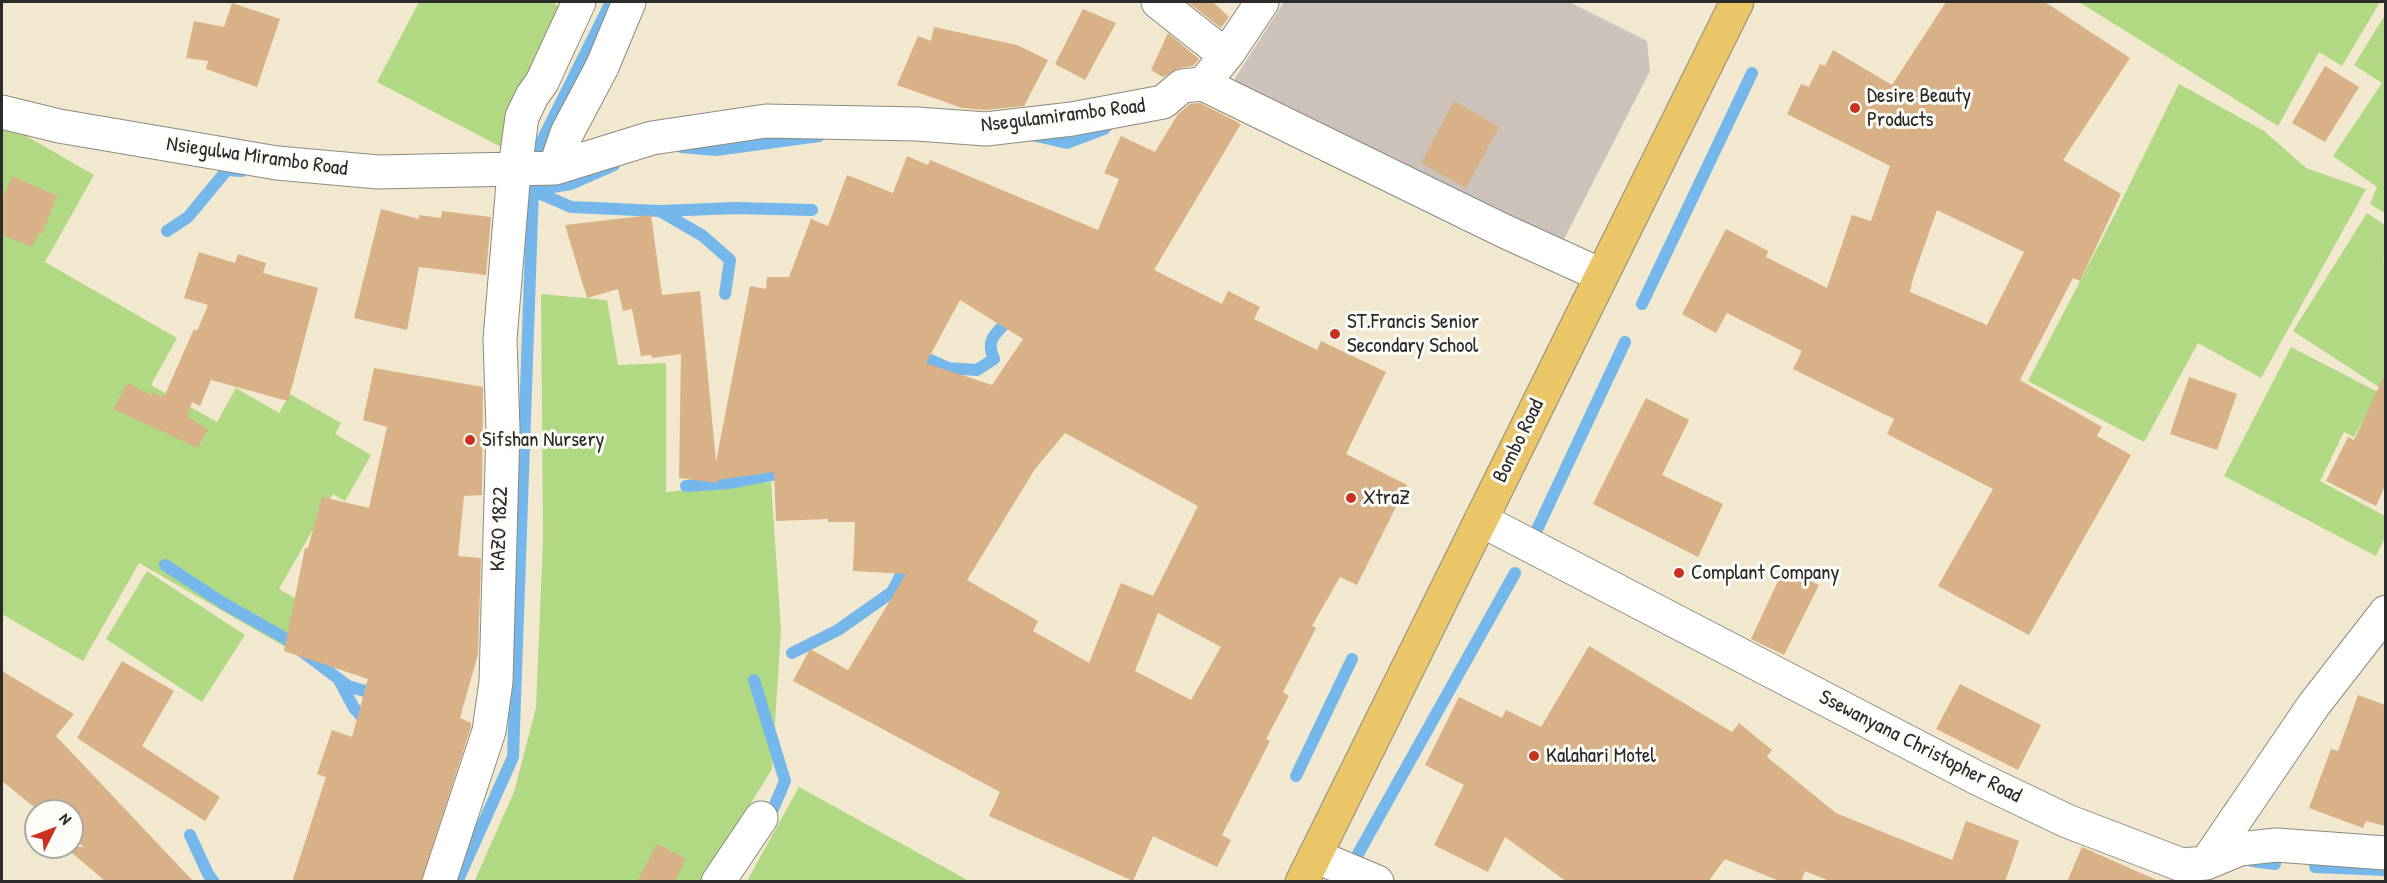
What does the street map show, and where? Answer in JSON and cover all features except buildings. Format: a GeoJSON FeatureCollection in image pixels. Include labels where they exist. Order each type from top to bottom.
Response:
{"type":"FeatureCollection","features":[{"type":"Feature","properties":{"kind":"main road","name":"Bombo Road"},"geometry":{"type":"LineString","coordinates":[[1309,869],[1737,2]]}},
{"type":"Feature","properties":{"kind":"street","name":"KAZO 1822"},"geometry":{"type":"LineString","coordinates":[[439,882],[489,731],[496,682],[503,429],[500,339],[522,117],[542,82],[579,2]]}},
{"type":"Feature","properties":{"kind":"street"},"geometry":{"type":"LineString","coordinates":[[555,168],[567,133],[602,67],[628,2]]}},
{"type":"Feature","properties":{"kind":"street"},"geometry":{"type":"LineString","coordinates":[[1158,2],[1220,51],[1228,53]]}},
{"type":"Feature","properties":{"kind":"street"},"geometry":{"type":"LineString","coordinates":[[1262,2],[1228,53],[1203,84],[1504,231],[1601,275]]}},
{"type":"Feature","properties":{"kind":"street","name":"Nsegulamirambo Road"},"geometry":{"type":"LineString","coordinates":[[516,169],[555,168],[652,138],[766,121],[917,123],[986,129],[1072,119],[1163,102],[1182,86],[1203,84]]}},
{"type":"Feature","properties":{"kind":"street","name":"Nsiegulwa Mirambo Road"},"geometry":{"type":"LineString","coordinates":[[2,111],[59,126],[277,162],[378,172],[516,169]]}},
{"type":"Feature","properties":{"kind":"street","name":"Ssewanyana Christopher Road"},"geometry":{"type":"LineString","coordinates":[[1481,520],[1977,778],[2067,821],[2182,865],[2206,863],[2240,849],[2276,845],[2385,853]]}},
{"type":"Feature","properties":{"kind":"street"},"geometry":{"type":"LineString","coordinates":[[2206,863],[2313,706],[2385,612]]}},
{"type":"Feature","properties":{"kind":"street"},"geometry":{"type":"LineString","coordinates":[[718,882],[760,818]]}},
{"type":"Feature","properties":{"kind":"street"},"geometry":{"type":"LineString","coordinates":[[1309,869],[1377,882]]}},
{"type":"Feature","properties":{"kind":"shaded area"},"geometry":{"type":"Polygon","coordinates":[[[1284,2],[1569,2],[1647,41],[1650,71],[1562,243],[1232,83],[1284,2]]]}},
{"type":"Feature","properties":{"kind":"green space"},"geometry":{"type":"Polygon","coordinates":[[[419,2],[551,2],[571,12],[501,147],[377,82],[419,2]]]}},
{"type":"Feature","properties":{"kind":"green space"},"geometry":{"type":"Polygon","coordinates":[[[2079,2],[2380,2],[2342,66],[2319,52],[2278,126],[2079,2]]]}},
{"type":"Feature","properties":{"kind":"green space"},"geometry":{"type":"Polygon","coordinates":[[[2385,15],[2385,213],[2370,204],[2377,187],[2333,156],[2382,83],[2354,65],[2385,15]]]}},
{"type":"Feature","properties":{"kind":"green space"},"geometry":{"type":"Polygon","coordinates":[[[2179,84],[2264,131],[2306,168],[2366,189],[2261,378],[2198,343],[2144,442],[2028,381],[2115,214],[2179,84]]]}},
{"type":"Feature","properties":{"kind":"green space"},"geometry":{"type":"Polygon","coordinates":[[[2,122],[94,175],[45,262],[177,338],[151,385],[217,422],[236,388],[279,413],[290,394],[341,423],[335,434],[371,455],[345,501],[333,494],[279,589],[317,611],[294,652],[139,563],[83,661],[2,614],[2,122]]]}},
{"type":"Feature","properties":{"kind":"green space"},"geometry":{"type":"Polygon","coordinates":[[[2367,213],[2385,225],[2383,259],[2386,261],[2385,391],[2293,331],[2367,213]]]}},
{"type":"Feature","properties":{"kind":"green space"},"geometry":{"type":"Polygon","coordinates":[[[541,294],[607,300],[618,365],[666,363],[666,492],[771,482],[781,629],[772,769],[703,881],[474,882],[514,792],[536,708],[543,540],[541,294]]]}},
{"type":"Feature","properties":{"kind":"green space"},"geometry":{"type":"Polygon","coordinates":[[[2291,347],[2378,392],[2354,437],[2344,432],[2320,481],[2385,516],[2385,537],[2376,556],[2224,476],[2291,347]]]}},
{"type":"Feature","properties":{"kind":"green space"},"geometry":{"type":"Polygon","coordinates":[[[147,571],[245,635],[202,702],[106,639],[147,571]]]}},
{"type":"Feature","properties":{"kind":"green space"},"geometry":{"type":"Polygon","coordinates":[[[799,787],[969,881],[747,881],[799,787]]]}},
{"type":"Feature","properties":{"kind":"waterway"},"geometry":{"type":"LineString","coordinates":[[536,153],[611,2]]}},
{"type":"Feature","properties":{"kind":"waterway"},"geometry":{"type":"LineString","coordinates":[[1642,304],[1752,73]]}},
{"type":"Feature","properties":{"kind":"waterway"},"geometry":{"type":"LineString","coordinates":[[1032,135],[1067,143],[1104,129],[1112,120]]}},
{"type":"Feature","properties":{"kind":"waterway"},"geometry":{"type":"LineString","coordinates":[[681,147],[716,150],[819,136]]}},
{"type":"Feature","properties":{"kind":"waterway"},"geometry":{"type":"LineString","coordinates":[[534,190],[571,184],[614,165]]}},
{"type":"Feature","properties":{"kind":"waterway"},"geometry":{"type":"LineString","coordinates":[[167,231],[188,217],[227,170],[242,171]]}},
{"type":"Feature","properties":{"kind":"waterway"},"geometry":{"type":"LineString","coordinates":[[527,188],[571,207],[660,211],[703,236],[730,260],[725,294]]}},
{"type":"Feature","properties":{"kind":"waterway"},"geometry":{"type":"LineString","coordinates":[[457,882],[513,757],[533,190]]}},
{"type":"Feature","properties":{"kind":"waterway"},"geometry":{"type":"LineString","coordinates":[[661,211],[736,208],[812,210]]}},
{"type":"Feature","properties":{"kind":"waterway"},"geometry":{"type":"LineString","coordinates":[[915,353],[948,368],[977,370],[994,359],[991,346],[993,337],[1009,319],[1013,322]]}},
{"type":"Feature","properties":{"kind":"waterway"},"geometry":{"type":"LineString","coordinates":[[1542,540],[1534,536],[1625,342]]}},
{"type":"Feature","properties":{"kind":"waterway"},"geometry":{"type":"LineString","coordinates":[[686,486],[729,483],[776,474],[789,474]]}},
{"type":"Feature","properties":{"kind":"waterway"},"geometry":{"type":"LineString","coordinates":[[792,653],[838,630],[892,592],[908,561]]}},
{"type":"Feature","properties":{"kind":"waterway"},"geometry":{"type":"LineString","coordinates":[[165,565],[223,603],[283,637],[348,686],[381,696]]}},
{"type":"Feature","properties":{"kind":"waterway"},"geometry":{"type":"LineString","coordinates":[[1349,870],[1515,573]]}},
{"type":"Feature","properties":{"kind":"waterway"},"geometry":{"type":"LineString","coordinates":[[1296,776],[1352,659]]}},
{"type":"Feature","properties":{"kind":"waterway"},"geometry":{"type":"LineString","coordinates":[[339,680],[354,708],[369,725]]}},
{"type":"Feature","properties":{"kind":"waterway"},"geometry":{"type":"LineString","coordinates":[[754,680],[785,781],[767,823]]}},
{"type":"Feature","properties":{"kind":"waterway"},"geometry":{"type":"LineString","coordinates":[[190,835],[214,882]]}},
{"type":"Feature","properties":{"kind":"waterway"},"geometry":{"type":"LineString","coordinates":[[2252,861],[2275,864]]}},
{"type":"Feature","properties":{"kind":"waterway"},"geometry":{"type":"LineString","coordinates":[[2315,867],[2386,870]]}},
{"type":"Feature","properties":{"kind":"place","name":"Desire Beauty Products"},"geometry":{"type":"Point","coordinates":[1855,108]}},
{"type":"Feature","properties":{"kind":"place","name":"ST.Francis Senior Secondary School"},"geometry":{"type":"Point","coordinates":[1335,334]}},
{"type":"Feature","properties":{"kind":"place","name":"Sifshan Nursery"},"geometry":{"type":"Point","coordinates":[470,440]}},
{"type":"Feature","properties":{"kind":"place","name":"XtraZ"},"geometry":{"type":"Point","coordinates":[1351,498]}},
{"type":"Feature","properties":{"kind":"place","name":"Complant Company"},"geometry":{"type":"Point","coordinates":[1679,573]}},
{"type":"Feature","properties":{"kind":"place","name":"Kalahari Motel"},"geometry":{"type":"Point","coordinates":[1534,756]}}]}
